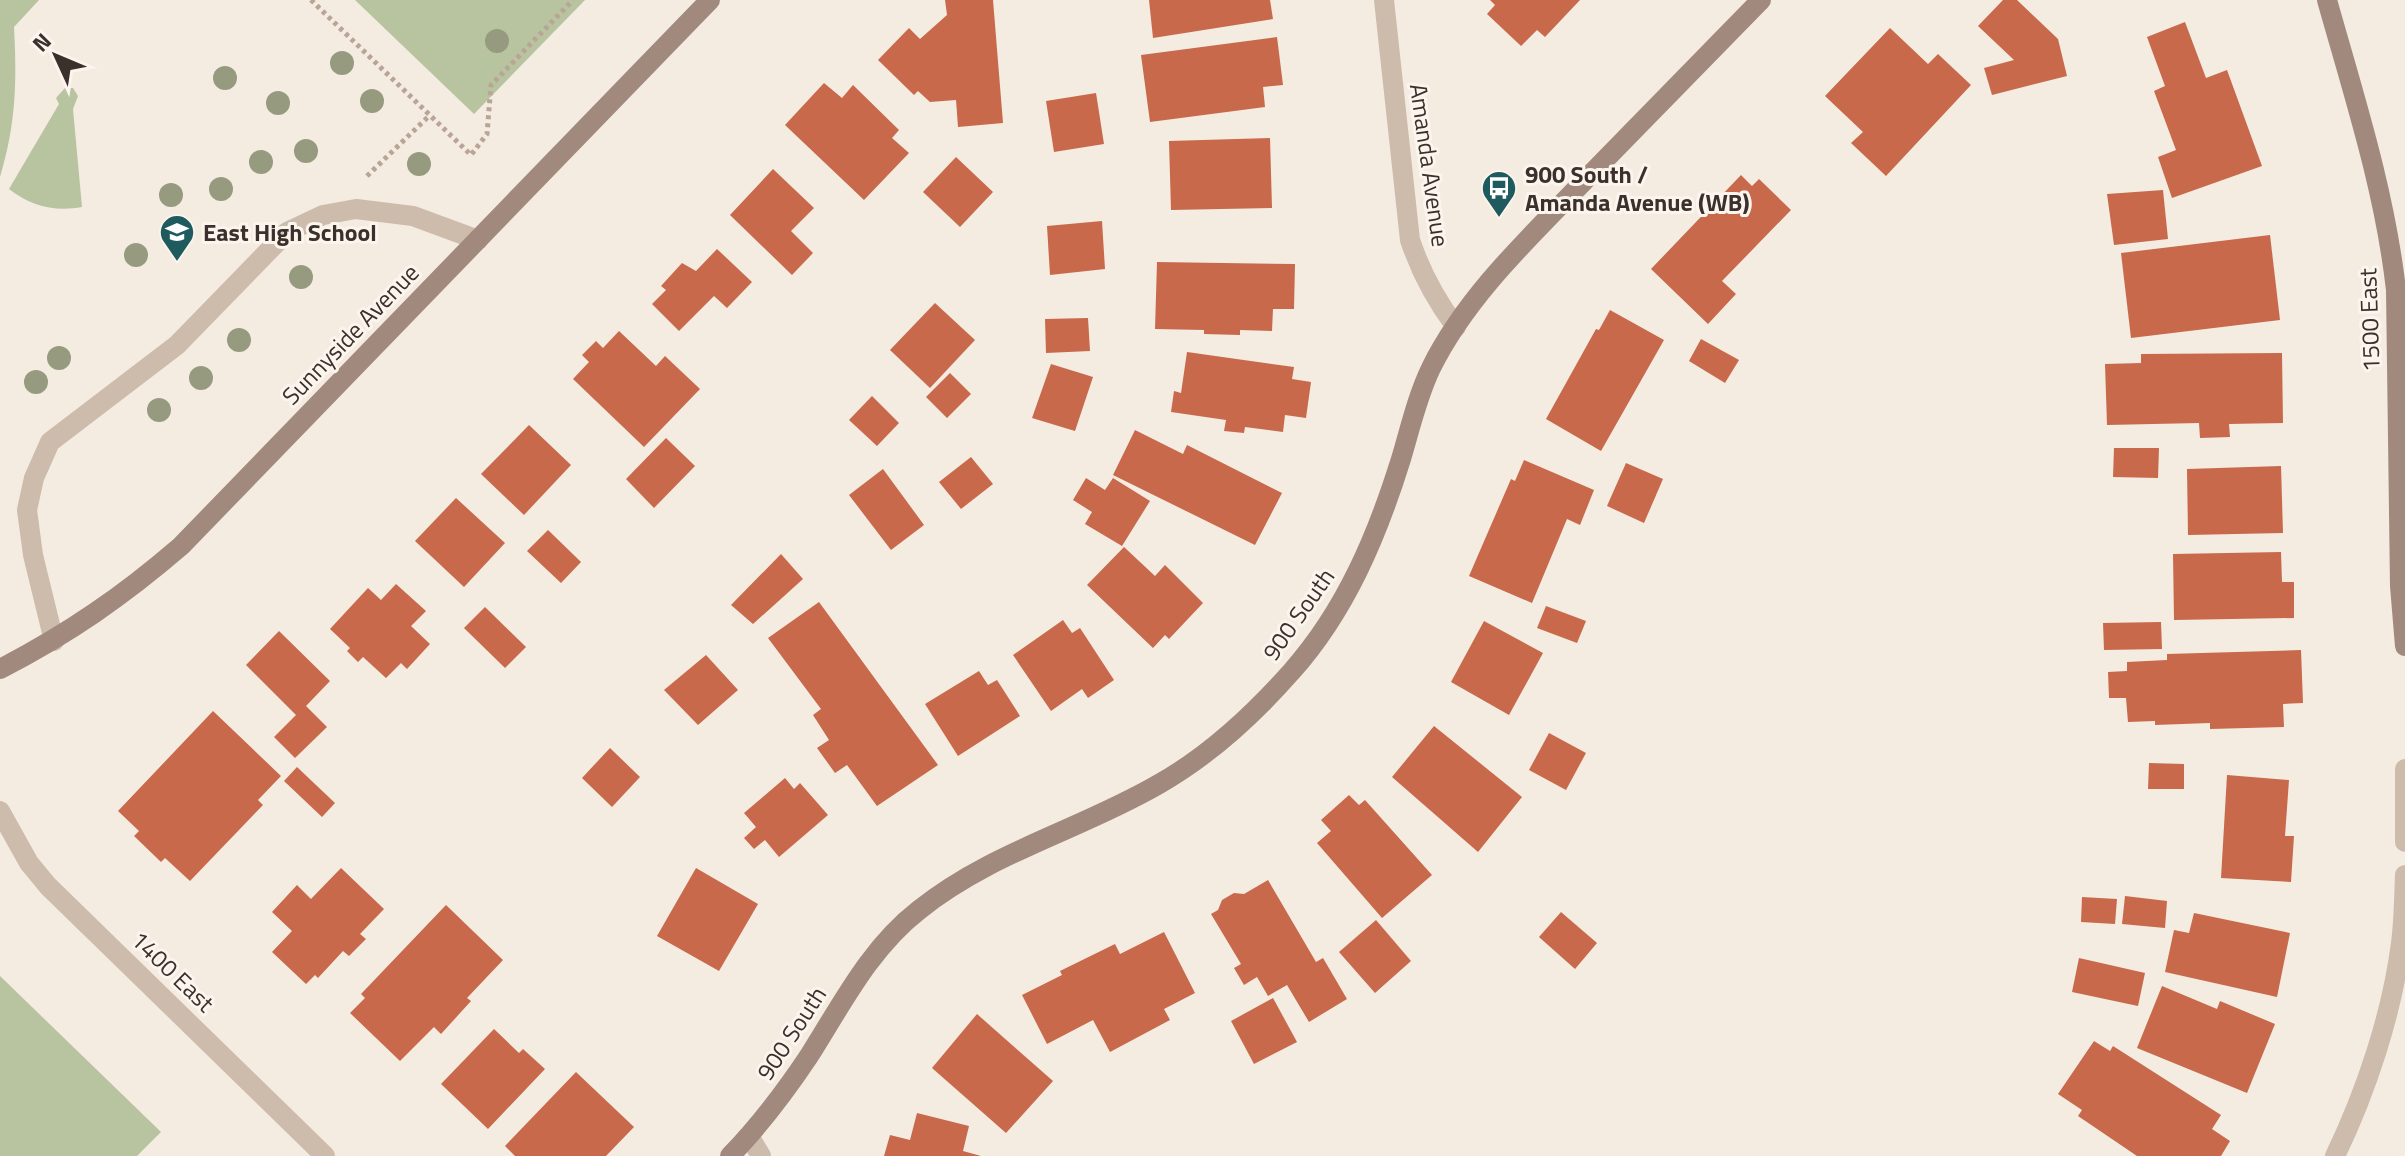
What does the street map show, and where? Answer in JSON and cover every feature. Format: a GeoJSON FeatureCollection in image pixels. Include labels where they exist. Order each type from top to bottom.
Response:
{"type":"FeatureCollection","features":[{"type":"Feature","properties":{"kind":"street","name":"Sunnyside Avenue"},"geometry":{"type":"LineString","coordinates":[[0,669],[54,641],[109,605],[181,546],[710,0]]}},
{"type":"Feature","properties":{"kind":"street","name":"Amanda Avenue"},"geometry":{"type":"LineString","coordinates":[[1384,0],[1410,240],[1420,270],[1435,299],[1456,327]]}},
{"type":"Feature","properties":{"kind":"street","name":"900 South"},"geometry":{"type":"LineString","coordinates":[[730,1156],[783,1094],[866,966],[889,936],[916,912],[959,880],[999,858],[1160,784],[1208,752],[1253,713],[1295,668],[1330,621],[1360,570],[1431,368],[1456,327],[1528,239],[1761,0]]}},
{"type":"Feature","properties":{"kind":"street","name":"1500 East"},"geometry":{"type":"LineString","coordinates":[[2327,0],[2391,243],[2396,290],[2402,450],[2400,586],[2405,646]]}},
{"type":"Feature","properties":{"kind":"street"},"geometry":{"type":"LineString","coordinates":[[54,641],[33,555],[27,510],[34,478],[50,442],[177,345],[287,232],[323,215],[356,209],[413,216],[478,240]]}},
{"type":"Feature","properties":{"kind":"street"},"geometry":{"type":"LineString","coordinates":[[2405,769],[2405,842]]}},
{"type":"Feature","properties":{"kind":"street","name":"1400 East"},"geometry":{"type":"LineString","coordinates":[[0,811],[29,863],[48,886],[325,1156]]}},
{"type":"Feature","properties":{"kind":"street"},"geometry":{"type":"LineString","coordinates":[[2335,1156],[2350,1124],[2381,1033],[2401,943],[2405,875]]}},
{"type":"Feature","properties":{"kind":"street"},"geometry":{"type":"LineString","coordinates":[[749,1136],[761,1156]]}},
{"type":"Feature","properties":{"kind":"path"},"geometry":{"type":"LineString","coordinates":[[311,0],[471,155],[487,134],[491,85],[573,0]]}},
{"type":"Feature","properties":{"kind":"path"},"geometry":{"type":"LineString","coordinates":[[364,179],[430,115]]}},
{"type":"Feature","properties":{"kind":"green space"},"geometry":{"type":"Polygon","coordinates":[[[0,0],[39,0],[14,27],[14,103],[0,177],[0,0]]]}},
{"type":"Feature","properties":{"kind":"green space"},"geometry":{"type":"Polygon","coordinates":[[[355,0],[585,0],[474,114],[355,0]]]}},
{"type":"Feature","properties":{"kind":"green space"},"geometry":{"type":"Polygon","coordinates":[[[65,88],[73,88],[78,96],[73,109],[82,207],[62,209],[34,203],[9,189],[59,104],[56,98],[65,88]]]}},
{"type":"Feature","properties":{"kind":"green space"},"geometry":{"type":"Polygon","coordinates":[[[0,976],[161,1132],[137,1156],[0,1156],[0,976]]]}},
{"type":"Feature","properties":{"kind":"building"},"geometry":{"type":"Polygon","coordinates":[[[945,0],[993,0],[1003,123],[958,127],[956,100],[930,102],[918,91],[914,95],[878,60],[909,28],[920,39],[947,15],[945,0]]]}},
{"type":"Feature","properties":{"kind":"building"},"geometry":{"type":"Polygon","coordinates":[[[1149,0],[1270,0],[1273,19],[1153,38],[1149,0]]]}},
{"type":"Feature","properties":{"kind":"building"},"geometry":{"type":"Polygon","coordinates":[[[1490,0],[1580,0],[1545,37],[1537,30],[1521,46],[1487,14],[1495,5],[1490,0]]]}},
{"type":"Feature","properties":{"kind":"building"},"geometry":{"type":"Polygon","coordinates":[[[2003,0],[2017,0],[2058,39],[2067,76],[1992,95],[1984,68],[2014,60],[1978,26],[2003,0]]]}},
{"type":"Feature","properties":{"kind":"building"},"geometry":{"type":"Polygon","coordinates":[[[2185,22],[2206,78],[2227,70],[2262,166],[2172,198],[2158,157],[2176,150],[2154,91],[2165,86],[2147,37],[2185,22]]]}},
{"type":"Feature","properties":{"kind":"building"},"geometry":{"type":"Polygon","coordinates":[[[1890,28],[1928,64],[1938,54],[1971,85],[1886,176],[1851,143],[1863,132],[1825,96],[1890,28]]]}},
{"type":"Feature","properties":{"kind":"building"},"geometry":{"type":"Polygon","coordinates":[[[1277,37],[1283,85],[1263,87],[1265,107],[1150,122],[1141,55],[1277,37]]]}},
{"type":"Feature","properties":{"kind":"building"},"geometry":{"type":"Polygon","coordinates":[[[824,83],[842,98],[853,85],[899,130],[892,138],[909,153],[864,200],[785,125],[824,83]]]}},
{"type":"Feature","properties":{"kind":"building"},"geometry":{"type":"Polygon","coordinates":[[[1096,93],[1104,144],[1054,152],[1046,101],[1096,93]]]}},
{"type":"Feature","properties":{"kind":"building"},"geometry":{"type":"Polygon","coordinates":[[[1270,138],[1272,208],[1171,210],[1169,141],[1270,138]]]}},
{"type":"Feature","properties":{"kind":"building"},"geometry":{"type":"Polygon","coordinates":[[[956,157],[993,192],[960,227],[923,192],[956,157]]]}},
{"type":"Feature","properties":{"kind":"building"},"geometry":{"type":"Polygon","coordinates":[[[773,169],[814,208],[791,231],[813,253],[792,275],[730,215],[773,169]]]}},
{"type":"Feature","properties":{"kind":"building"},"geometry":{"type":"Polygon","coordinates":[[[1741,175],[1752,186],[1759,179],[1791,210],[1722,281],[1736,294],[1708,324],[1651,269],[1741,175]]]}},
{"type":"Feature","properties":{"kind":"building"},"geometry":{"type":"Polygon","coordinates":[[[2163,190],[2168,239],[2114,245],[2107,194],[2163,190]]]}},
{"type":"Feature","properties":{"kind":"building"},"geometry":{"type":"Polygon","coordinates":[[[1102,221],[1105,269],[1050,275],[1047,226],[1102,221]]]}},
{"type":"Feature","properties":{"kind":"building"},"geometry":{"type":"Polygon","coordinates":[[[2270,235],[2280,320],[2131,338],[2121,253],[2270,235]]]}},
{"type":"Feature","properties":{"kind":"building"},"geometry":{"type":"Polygon","coordinates":[[[717,249],[752,282],[727,308],[714,296],[679,331],[652,304],[666,290],[661,286],[682,263],[696,271],[717,249]]]}},
{"type":"Feature","properties":{"kind":"building"},"geometry":{"type":"Polygon","coordinates":[[[1157,262],[1295,264],[1294,309],[1273,309],[1272,331],[1240,330],[1240,335],[1204,334],[1204,330],[1155,329],[1157,262]]]}},
{"type":"Feature","properties":{"kind":"building"},"geometry":{"type":"Polygon","coordinates":[[[935,303],[975,340],[930,388],[890,350],[935,303]]]}},
{"type":"Feature","properties":{"kind":"building"},"geometry":{"type":"Polygon","coordinates":[[[1610,310],[1664,340],[1601,451],[1546,419],[1596,329],[1599,330],[1610,310]]]}},
{"type":"Feature","properties":{"kind":"building"},"geometry":{"type":"Polygon","coordinates":[[[1088,318],[1090,351],[1046,353],[1045,319],[1088,318]]]}},
{"type":"Feature","properties":{"kind":"building"},"geometry":{"type":"Polygon","coordinates":[[[619,331],[656,366],[665,356],[700,389],[644,447],[573,379],[589,362],[582,355],[596,341],[603,348],[619,331]]]}},
{"type":"Feature","properties":{"kind":"building"},"geometry":{"type":"Polygon","coordinates":[[[1701,339],[1739,360],[1725,383],[1689,361],[1701,339]]]}},
{"type":"Feature","properties":{"kind":"building"},"geometry":{"type":"Polygon","coordinates":[[[1187,352],[1294,367],[1292,379],[1311,382],[1306,418],[1285,415],[1283,432],[1245,427],[1244,433],[1224,431],[1226,420],[1171,412],[1174,391],[1181,393],[1187,352]]]}},
{"type":"Feature","properties":{"kind":"building"},"geometry":{"type":"Polygon","coordinates":[[[2282,353],[2283,423],[2229,424],[2230,437],[2200,438],[2199,423],[2107,425],[2105,364],[2141,363],[2141,354],[2282,353]]]}},
{"type":"Feature","properties":{"kind":"building"},"geometry":{"type":"Polygon","coordinates":[[[1051,364],[1093,377],[1075,431],[1032,418],[1051,364]]]}},
{"type":"Feature","properties":{"kind":"building"},"geometry":{"type":"Polygon","coordinates":[[[950,373],[971,394],[947,418],[926,397],[950,373]]]}},
{"type":"Feature","properties":{"kind":"building"},"geometry":{"type":"Polygon","coordinates":[[[872,396],[899,423],[877,446],[849,420],[872,396]]]}},
{"type":"Feature","properties":{"kind":"building"},"geometry":{"type":"Polygon","coordinates":[[[529,425],[571,465],[524,515],[481,474],[529,425]]]}},
{"type":"Feature","properties":{"kind":"building"},"geometry":{"type":"Polygon","coordinates":[[[1135,430],[1183,454],[1187,445],[1282,493],[1255,545],[1113,475],[1135,430]]]}},
{"type":"Feature","properties":{"kind":"building"},"geometry":{"type":"Polygon","coordinates":[[[666,438],[695,466],[654,508],[626,479],[666,438]]]}},
{"type":"Feature","properties":{"kind":"building"},"geometry":{"type":"Polygon","coordinates":[[[2114,448],[2159,448],[2158,478],[2113,477],[2114,448]]]}},
{"type":"Feature","properties":{"kind":"building"},"geometry":{"type":"Polygon","coordinates":[[[971,457],[993,484],[961,509],[939,482],[971,457]]]}},
{"type":"Feature","properties":{"kind":"building"},"geometry":{"type":"Polygon","coordinates":[[[1524,460],[1594,490],[1580,525],[1567,519],[1532,603],[1469,576],[1511,479],[1515,481],[1524,460]]]}},
{"type":"Feature","properties":{"kind":"building"},"geometry":{"type":"Polygon","coordinates":[[[1626,463],[1663,479],[1644,523],[1607,506],[1626,463]]]}},
{"type":"Feature","properties":{"kind":"building"},"geometry":{"type":"Polygon","coordinates":[[[2281,466],[2283,533],[2188,535],[2187,469],[2281,466]]]}},
{"type":"Feature","properties":{"kind":"building"},"geometry":{"type":"Polygon","coordinates":[[[883,469],[924,525],[891,550],[849,495],[883,469]]]}},
{"type":"Feature","properties":{"kind":"building"},"geometry":{"type":"Polygon","coordinates":[[[1086,478],[1105,490],[1113,478],[1150,501],[1122,546],[1085,524],[1092,512],[1073,500],[1086,478]]]}},
{"type":"Feature","properties":{"kind":"building"},"geometry":{"type":"Polygon","coordinates":[[[456,498],[505,543],[464,587],[415,541],[456,498]]]}},
{"type":"Feature","properties":{"kind":"building"},"geometry":{"type":"Polygon","coordinates":[[[548,530],[581,562],[561,583],[527,551],[548,530]]]}},
{"type":"Feature","properties":{"kind":"building"},"geometry":{"type":"Polygon","coordinates":[[[1124,547],[1155,576],[1165,565],[1203,603],[1169,639],[1165,635],[1153,648],[1087,585],[1124,547]]]}},
{"type":"Feature","properties":{"kind":"building"},"geometry":{"type":"Polygon","coordinates":[[[2281,552],[2282,582],[2294,582],[2294,618],[2174,620],[2173,554],[2281,552]]]}},
{"type":"Feature","properties":{"kind":"building"},"geometry":{"type":"Polygon","coordinates":[[[781,554],[803,579],[753,624],[731,605],[781,554]]]}},
{"type":"Feature","properties":{"kind":"building"},"geometry":{"type":"Polygon","coordinates":[[[396,584],[426,611],[411,626],[430,644],[407,669],[401,663],[386,678],[363,657],[358,662],[347,651],[350,648],[330,629],[368,588],[381,600],[396,584]]]}},
{"type":"Feature","properties":{"kind":"building"},"geometry":{"type":"Polygon","coordinates":[[[819,602],[938,765],[877,806],[847,765],[835,773],[817,748],[829,740],[813,715],[821,709],[768,638],[819,602]]]}},
{"type":"Feature","properties":{"kind":"building"},"geometry":{"type":"Polygon","coordinates":[[[1546,606],[1586,621],[1577,643],[1537,628],[1546,606]]]}},
{"type":"Feature","properties":{"kind":"building"},"geometry":{"type":"Polygon","coordinates":[[[485,607],[526,647],[505,668],[464,628],[485,607]]]}},
{"type":"Feature","properties":{"kind":"building"},"geometry":{"type":"Polygon","coordinates":[[[1063,620],[1072,633],[1080,628],[1114,680],[1088,698],[1082,689],[1051,711],[1013,655],[1063,620]]]}},
{"type":"Feature","properties":{"kind":"building"},"geometry":{"type":"Polygon","coordinates":[[[1484,621],[1543,653],[1509,715],[1451,682],[1484,621]]]}},
{"type":"Feature","properties":{"kind":"building"},"geometry":{"type":"Polygon","coordinates":[[[2161,622],[2162,649],[2104,650],[2103,623],[2161,622]]]}},
{"type":"Feature","properties":{"kind":"building"},"geometry":{"type":"Polygon","coordinates":[[[279,631],[330,681],[306,706],[327,727],[295,758],[274,737],[296,715],[246,665],[279,631]]]}},
{"type":"Feature","properties":{"kind":"building"},"geometry":{"type":"Polygon","coordinates":[[[2301,650],[2303,703],[2283,704],[2284,727],[2210,729],[2210,723],[2155,725],[2155,721],[2128,722],[2126,698],[2109,698],[2108,672],[2127,671],[2127,662],[2167,660],[2167,654],[2301,650]]]}},
{"type":"Feature","properties":{"kind":"building"},"geometry":{"type":"Polygon","coordinates":[[[706,655],[738,690],[698,725],[664,690],[706,655]]]}},
{"type":"Feature","properties":{"kind":"building"},"geometry":{"type":"Polygon","coordinates":[[[979,671],[988,685],[997,680],[1020,716],[958,756],[925,704],[979,671]]]}},
{"type":"Feature","properties":{"kind":"building"},"geometry":{"type":"Polygon","coordinates":[[[213,711],[281,776],[258,800],[263,805],[190,881],[165,858],[161,862],[134,836],[139,831],[118,811],[213,711]]]}},
{"type":"Feature","properties":{"kind":"building"},"geometry":{"type":"Polygon","coordinates":[[[1434,726],[1522,797],[1478,852],[1392,777],[1434,726]]]}},
{"type":"Feature","properties":{"kind":"building"},"geometry":{"type":"Polygon","coordinates":[[[1549,733],[1586,753],[1566,790],[1529,770],[1549,733]]]}},
{"type":"Feature","properties":{"kind":"building"},"geometry":{"type":"Polygon","coordinates":[[[610,748],[640,777],[612,807],[582,778],[610,748]]]}},
{"type":"Feature","properties":{"kind":"building"},"geometry":{"type":"Polygon","coordinates":[[[2149,763],[2184,764],[2184,789],[2148,789],[2149,763]]]}},
{"type":"Feature","properties":{"kind":"building"},"geometry":{"type":"Polygon","coordinates":[[[297,767],[335,803],[322,817],[284,781],[297,767]]]}},
{"type":"Feature","properties":{"kind":"building"},"geometry":{"type":"Polygon","coordinates":[[[2227,775],[2289,780],[2285,836],[2294,836],[2291,882],[2221,878],[2227,775]]]}},
{"type":"Feature","properties":{"kind":"building"},"geometry":{"type":"Polygon","coordinates":[[[785,778],[794,789],[800,783],[828,815],[779,857],[765,840],[754,849],[744,838],[756,827],[744,813],[785,778]]]}},
{"type":"Feature","properties":{"kind":"building"},"geometry":{"type":"Polygon","coordinates":[[[1349,795],[1359,805],[1365,800],[1432,875],[1382,918],[1317,843],[1331,831],[1321,820],[1349,795]]]}},
{"type":"Feature","properties":{"kind":"building"},"geometry":{"type":"Polygon","coordinates":[[[341,868],[384,909],[360,934],[366,939],[349,956],[343,951],[318,978],[315,975],[306,984],[272,952],[292,931],[272,912],[297,885],[311,899],[341,868]]]}},
{"type":"Feature","properties":{"kind":"building"},"geometry":{"type":"Polygon","coordinates":[[[696,868],[758,904],[719,971],[657,936],[696,868]]]}},
{"type":"Feature","properties":{"kind":"building"},"geometry":{"type":"Polygon","coordinates":[[[1268,880],[1316,962],[1323,958],[1347,999],[1309,1022],[1287,985],[1268,996],[1257,977],[1244,985],[1234,968],[1241,964],[1211,914],[1218,910],[1222,900],[1234,893],[1244,894],[1268,880]]]}},
{"type":"Feature","properties":{"kind":"building"},"geometry":{"type":"Polygon","coordinates":[[[2125,896],[2167,901],[2165,928],[2122,924],[2125,896]]]}},
{"type":"Feature","properties":{"kind":"building"},"geometry":{"type":"Polygon","coordinates":[[[2082,897],[2117,899],[2115,924],[2081,922],[2082,897]]]}},
{"type":"Feature","properties":{"kind":"building"},"geometry":{"type":"Polygon","coordinates":[[[446,905],[503,960],[467,998],[471,1001],[441,1034],[434,1027],[400,1061],[350,1013],[365,998],[361,994],[446,905]]]}},
{"type":"Feature","properties":{"kind":"building"},"geometry":{"type":"Polygon","coordinates":[[[1561,912],[1597,943],[1575,969],[1539,937],[1561,912]]]}},
{"type":"Feature","properties":{"kind":"building"},"geometry":{"type":"Polygon","coordinates":[[[2194,913],[2290,933],[2277,997],[2165,972],[2174,930],[2189,933],[2194,913]]]}},
{"type":"Feature","properties":{"kind":"building"},"geometry":{"type":"Polygon","coordinates":[[[1376,920],[1411,961],[1375,993],[1339,952],[1376,920]]]}},
{"type":"Feature","properties":{"kind":"building"},"geometry":{"type":"Polygon","coordinates":[[[1164,932],[1195,993],[1164,1009],[1170,1020],[1110,1052],[1093,1020],[1047,1044],[1022,995],[1062,975],[1060,971],[1115,944],[1120,954],[1164,932]]]}},
{"type":"Feature","properties":{"kind":"building"},"geometry":{"type":"Polygon","coordinates":[[[2079,958],[2145,973],[2138,1006],[2072,992],[2079,958]]]}},
{"type":"Feature","properties":{"kind":"building"},"geometry":{"type":"Polygon","coordinates":[[[2162,986],[2217,1009],[2220,1001],[2275,1024],[2247,1093],[2137,1048],[2162,986]]]}},
{"type":"Feature","properties":{"kind":"building"},"geometry":{"type":"Polygon","coordinates":[[[1273,998],[1297,1042],[1254,1064],[1231,1021],[1273,998]]]}},
{"type":"Feature","properties":{"kind":"building"},"geometry":{"type":"Polygon","coordinates":[[[977,1014],[1053,1081],[1006,1133],[932,1068],[977,1014]]]}},
{"type":"Feature","properties":{"kind":"building"},"geometry":{"type":"Polygon","coordinates":[[[494,1029],[519,1053],[523,1049],[545,1069],[488,1129],[441,1084],[494,1029]]]}},
{"type":"Feature","properties":{"kind":"building"},"geometry":{"type":"Polygon","coordinates":[[[2094,1041],[2110,1051],[2113,1046],[2221,1115],[2212,1129],[2230,1141],[2221,1156],[2137,1156],[2078,1116],[2082,1110],[2058,1094],[2094,1041]]]}},
{"type":"Feature","properties":{"kind":"building"},"geometry":{"type":"Polygon","coordinates":[[[576,1072],[634,1127],[606,1156],[515,1156],[505,1146],[576,1072]]]}},
{"type":"Feature","properties":{"kind":"building"},"geometry":{"type":"Polygon","coordinates":[[[917,1113],[969,1126],[963,1151],[981,1156],[884,1156],[890,1135],[910,1140],[917,1113]]]}},
{"type":"Feature","properties":{"kind":"place","name":"900 South / Amanda Avenue (WB)"},"geometry":{"type":"Point","coordinates":[1499,219]}},
{"type":"Feature","properties":{"kind":"place","name":"East High School"},"geometry":{"type":"Point","coordinates":[177,263]}}]}
